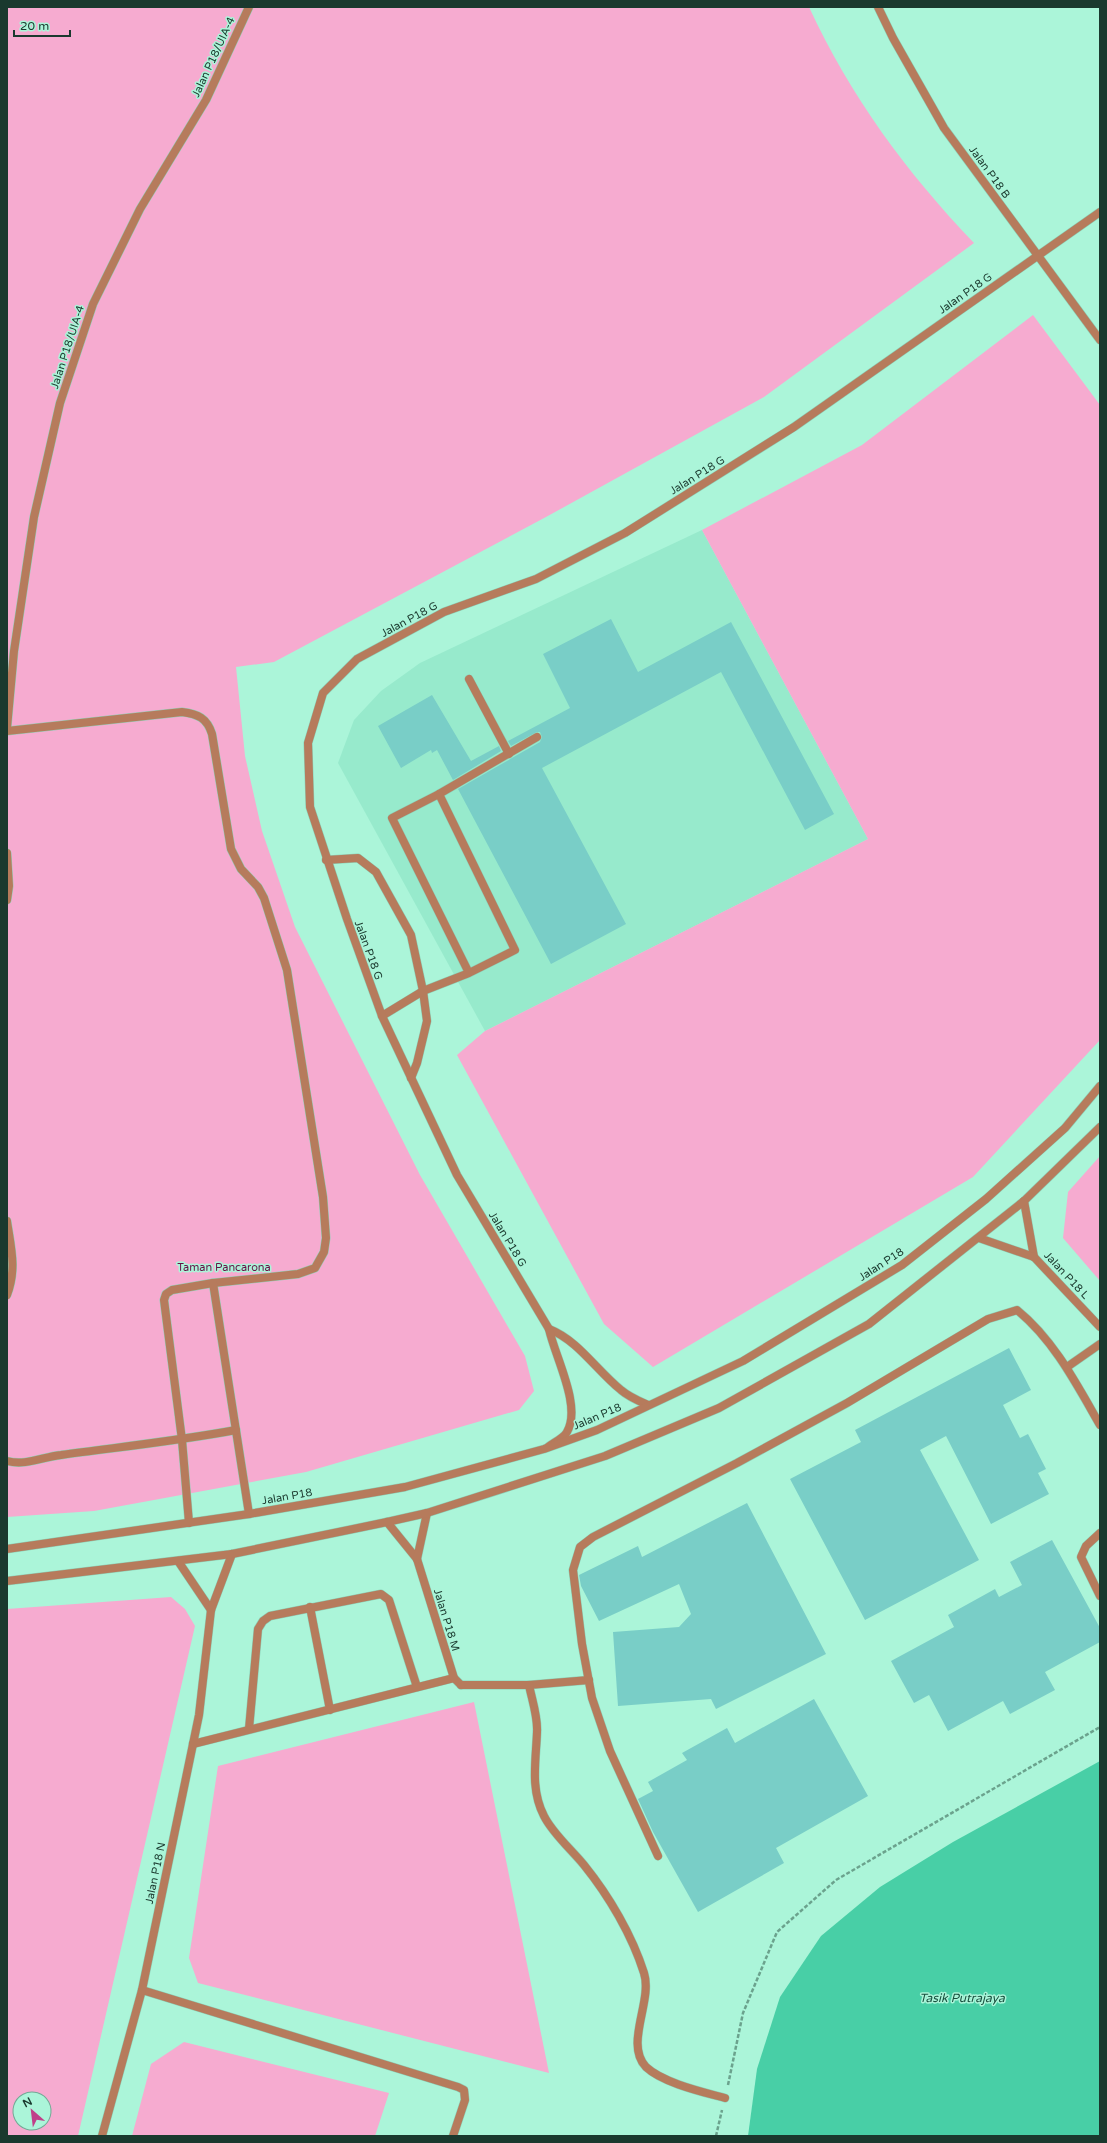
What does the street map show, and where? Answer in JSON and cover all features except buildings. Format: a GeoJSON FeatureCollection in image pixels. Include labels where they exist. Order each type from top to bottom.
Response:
{"type":"FeatureCollection","features":[{"type":"Feature","properties":{"kind":"street","name":"Jalan P18/UIA-4"},"geometry":{"type":"LineString","coordinates":[[7,728],[14,651],[34,517],[60,403],[93,304],[140,209],[206,100],[249,7]]}},
{"type":"Feature","properties":{"kind":"street","name":"Jalan P18 B"},"geometry":{"type":"LineString","coordinates":[[878,7],[893,38],[944,128],[1100,340]]}},
{"type":"Feature","properties":{"kind":"street","name":"Jalan P18 G"},"geometry":{"type":"LineString","coordinates":[[544,1449],[567,1433],[573,1414],[570,1394],[552,1345],[549,1329],[457,1175],[382,1016],[326,860],[310,806],[308,743],[323,693],[357,660],[444,612],[536,579],[625,533],[794,427],[1100,212]]}},
{"type":"Feature","properties":{"kind":"street"},"geometry":{"type":"LineString","coordinates":[[470,679],[509,754]]}},
{"type":"Feature","properties":{"kind":"street"},"geometry":{"type":"LineString","coordinates":[[7,731],[182,712],[203,717],[209,724],[231,849],[241,869],[258,887],[264,898],[276,930],[287,970],[317,1152],[326,1238],[324,1252],[315,1268],[308,1272],[269,1278],[213,1283],[172,1290],[166,1294],[164,1300],[182,1440],[189,1523]]}},
{"type":"Feature","properties":{"kind":"street"},"geometry":{"type":"LineString","coordinates":[[469,973],[392,818],[439,794],[537,737]]}},
{"type":"Feature","properties":{"kind":"street"},"geometry":{"type":"LineString","coordinates":[[382,1016],[423,991],[469,973],[515,950],[439,794]]}},
{"type":"Feature","properties":{"kind":"street"},"geometry":{"type":"LineString","coordinates":[[7,853],[9,886],[7,900]]}},
{"type":"Feature","properties":{"kind":"street"},"geometry":{"type":"LineString","coordinates":[[326,860],[358,858],[376,872],[411,935],[423,991],[427,1021],[417,1063],[411,1078]]}},
{"type":"Feature","properties":{"kind":"street","name":"Jalan P18"},"geometry":{"type":"LineString","coordinates":[[7,1549],[249,1514],[404,1487],[544,1449],[597,1430],[743,1361],[902,1265],[986,1199],[1065,1128],[1100,1086]]}},
{"type":"Feature","properties":{"kind":"street"},"geometry":{"type":"LineString","coordinates":[[7,1581],[232,1554],[388,1522],[427,1513],[605,1456],[719,1408],[869,1324],[1024,1201],[1100,1127]]}},
{"type":"Feature","properties":{"kind":"street","name":"Jalan P18 L"},"geometry":{"type":"LineString","coordinates":[[1024,1201],[1034,1256]]}},
{"type":"Feature","properties":{"kind":"street"},"geometry":{"type":"LineString","coordinates":[[7,1221],[13,1263],[12,1280],[7,1295]]}},
{"type":"Feature","properties":{"kind":"street","name":"Jalan P18 L"},"geometry":{"type":"LineString","coordinates":[[979,1238],[1034,1256],[1100,1327]]}},
{"type":"Feature","properties":{"kind":"street"},"geometry":{"type":"LineString","coordinates":[[213,1283],[249,1514]]}},
{"type":"Feature","properties":{"kind":"street"},"geometry":{"type":"LineString","coordinates":[[658,1856],[610,1751],[592,1698],[582,1644],[572,1570],[580,1547],[593,1537],[737,1463],[847,1403],[988,1319],[1017,1310],[1028,1320],[1066,1367],[1100,1425]]}},
{"type":"Feature","properties":{"kind":"street"},"geometry":{"type":"LineString","coordinates":[[549,1329],[560,1333],[571,1341],[622,1391],[648,1405]]}},
{"type":"Feature","properties":{"kind":"street"},"geometry":{"type":"LineString","coordinates":[[1066,1367],[1100,1344]]}},
{"type":"Feature","properties":{"kind":"street"},"geometry":{"type":"LineString","coordinates":[[7,1461],[26,1463],[51,1456],[182,1440],[236,1430]]}},
{"type":"Feature","properties":{"kind":"street","name":"Jalan P18 M"},"geometry":{"type":"LineString","coordinates":[[417,1559],[427,1513]]}},
{"type":"Feature","properties":{"kind":"street","name":"Jalan P18 M"},"geometry":{"type":"LineString","coordinates":[[388,1522],[417,1559],[454,1678],[461,1685],[529,1685]]}},
{"type":"Feature","properties":{"kind":"street"},"geometry":{"type":"LineString","coordinates":[[1100,1533],[1086,1546],[1081,1557],[1100,1596]]}},
{"type":"Feature","properties":{"kind":"street","name":"Jalan P18 N"},"geometry":{"type":"LineString","coordinates":[[102,2136],[142,1990],[194,1744],[199,1715],[211,1610],[232,1554]]}},
{"type":"Feature","properties":{"kind":"street"},"geometry":{"type":"LineString","coordinates":[[178,1561],[211,1610]]}},
{"type":"Feature","properties":{"kind":"street"},"geometry":{"type":"LineString","coordinates":[[249,1729],[258,1629],[263,1621],[270,1616],[381,1594],[389,1600],[417,1686]]}},
{"type":"Feature","properties":{"kind":"street"},"geometry":{"type":"LineString","coordinates":[[310,1607],[330,1710]]}},
{"type":"Feature","properties":{"kind":"street"},"geometry":{"type":"LineString","coordinates":[[194,1744],[249,1729],[330,1710],[417,1686],[454,1678]]}},
{"type":"Feature","properties":{"kind":"street"},"geometry":{"type":"LineString","coordinates":[[589,1680],[529,1685],[537,1731],[534,1763],[536,1792],[544,1816],[605,1893],[630,1940],[645,1974],[646,1999],[640,2027],[638,2053],[646,2067],[660,2076],[725,2098]]}},
{"type":"Feature","properties":{"kind":"street"},"geometry":{"type":"LineString","coordinates":[[142,1990],[464,2090],[465,2100],[453,2136]]}},
{"type":"Feature","properties":{"kind":"path"},"geometry":{"type":"LineString","coordinates":[[716,2136],[744,2014],[777,1932],[836,1880],[1100,1727]]}},
{"type":"Feature","properties":{"kind":"shaded area"},"geometry":{"type":"Polygon","coordinates":[[[702,530],[868,839],[485,1031],[338,763],[354,720],[381,691],[420,663],[702,530]]]}},
{"type":"Feature","properties":{"kind":"green space","name":"Taman Pancarona"},"geometry":{"type":"Polygon","coordinates":[[[7,7],[809,7],[843,72],[882,132],[926,189],[974,243],[764,397],[546,517],[274,662],[236,667],[245,756],[262,831],[295,927],[420,1175],[525,1356],[534,1391],[519,1410],[306,1472],[94,1511],[7,1517],[7,7]]]}},
{"type":"Feature","properties":{"kind":"green space"},"geometry":{"type":"Polygon","coordinates":[[[1033,315],[1100,405],[1100,1040],[973,1177],[653,1367],[604,1324],[457,1055],[485,1031],[868,839],[702,530],[862,445],[1033,315]]]}},
{"type":"Feature","properties":{"kind":"green space"},"geometry":{"type":"Polygon","coordinates":[[[1100,1156],[1100,1281],[1063,1238],[1068,1192],[1100,1156]]]}},
{"type":"Feature","properties":{"kind":"green space"},"geometry":{"type":"Polygon","coordinates":[[[171,1597],[185,1609],[195,1626],[78,2136],[7,2136],[7,1609],[171,1597]]]}},
{"type":"Feature","properties":{"kind":"green space"},"geometry":{"type":"Polygon","coordinates":[[[474,1702],[549,2073],[198,1983],[189,1958],[218,1766],[474,1702]]]}},
{"type":"Feature","properties":{"kind":"green space"},"geometry":{"type":"Polygon","coordinates":[[[184,2042],[389,2093],[375,2136],[132,2136],[151,2064],[184,2042]]]}},
{"type":"Feature","properties":{"kind":"water","name":"Tasik Putrajaya"},"geometry":{"type":"Polygon","coordinates":[[[1100,1761],[1100,2136],[748,2136],[757,2069],[780,1997],[821,1936],[880,1887],[953,1842],[1100,1761]]]}}]}
